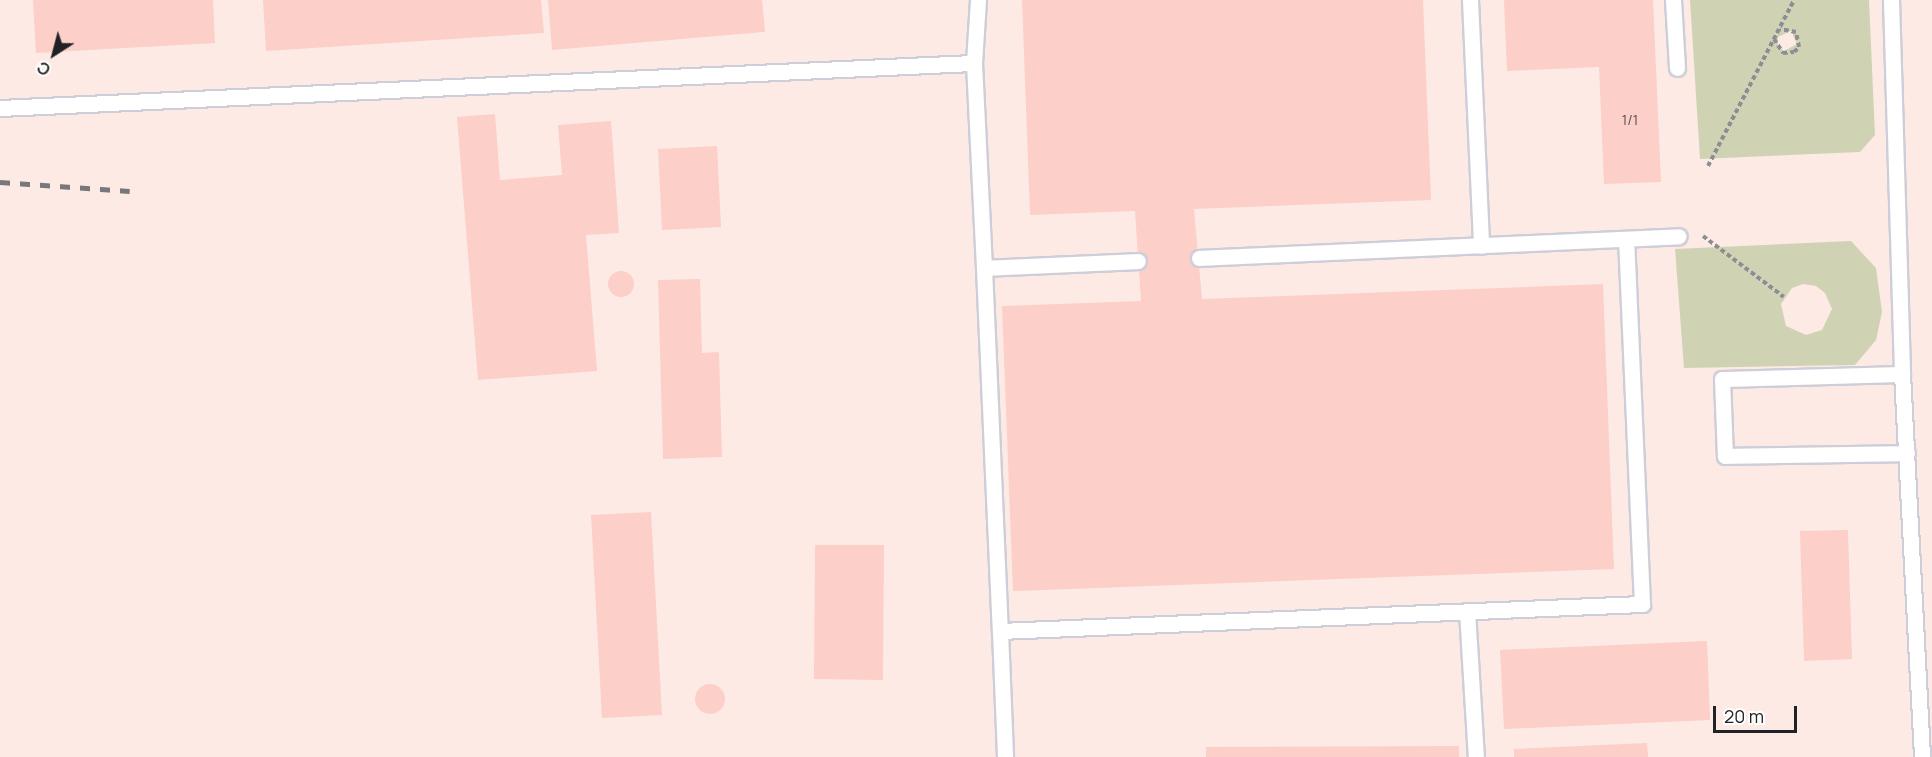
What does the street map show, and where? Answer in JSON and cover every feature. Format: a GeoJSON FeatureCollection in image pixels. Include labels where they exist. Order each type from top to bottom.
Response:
{"type":"FeatureCollection","features":[{"type":"Feature","properties":{"kind":"lane"},"geometry":{"type":"LineString","coordinates":[[978,0],[974,63],[1005,757]]}},
{"type":"Feature","properties":{"kind":"lane"},"geometry":{"type":"LineString","coordinates":[[1470,0],[1481,246]]}},
{"type":"Feature","properties":{"kind":"lane"},"geometry":{"type":"LineString","coordinates":[[1673,0],[1677,68]]}},
{"type":"Feature","properties":{"kind":"lane"},"geometry":{"type":"LineString","coordinates":[[1891,0],[1902,374],[1922,757]]}},
{"type":"Feature","properties":{"kind":"lane"},"geometry":{"type":"LineString","coordinates":[[0,108],[974,63]]}},
{"type":"Feature","properties":{"kind":"lane"},"geometry":{"type":"LineString","coordinates":[[1198,258],[1678,236]]}},
{"type":"Feature","properties":{"kind":"lane"},"geometry":{"type":"LineString","coordinates":[[1000,631],[1642,604],[1626,239]]}},
{"type":"Feature","properties":{"kind":"lane"},"geometry":{"type":"LineString","coordinates":[[984,268],[1138,261]]}},
{"type":"Feature","properties":{"kind":"lane"},"geometry":{"type":"LineString","coordinates":[[1902,374],[1722,379],[1725,456],[1907,453]]}},
{"type":"Feature","properties":{"kind":"lane"},"geometry":{"type":"LineString","coordinates":[[1467,611],[1476,757]]}},
{"type":"Feature","properties":{"kind":"path"},"geometry":{"type":"LineString","coordinates":[[1708,166],[1794,0]]}},
{"type":"Feature","properties":{"kind":"path"},"geometry":{"type":"LineString","coordinates":[[1774,39],[1783,53],[1794,52],[1798,47],[1796,32],[1779,29]]}},
{"type":"Feature","properties":{"kind":"path"},"geometry":{"type":"LineString","coordinates":[[1703,236],[1784,297]]}},
{"type":"Feature","properties":{"kind":"shaded area"},"geometry":{"type":"Polygon","coordinates":[[[0,0],[1932,0],[1932,757],[0,757],[0,0]]]}},
{"type":"Feature","properties":{"kind":"green space"},"geometry":{"type":"Polygon","coordinates":[[[1690,0],[1869,0],[1875,135],[1860,152],[1700,159],[1690,0]],[[1791,31],[1778,37],[1778,45],[1784,51],[1797,44],[1791,31]]]}},
{"type":"Feature","properties":{"kind":"green space"},"geometry":{"type":"Polygon","coordinates":[[[1851,241],[1876,268],[1882,312],[1876,340],[1855,365],[1684,368],[1675,249],[1851,241]],[[1803,284],[1792,288],[1781,304],[1786,326],[1806,335],[1822,330],[1832,309],[1825,293],[1816,286],[1803,284]]]}},
{"type":"Feature","properties":{"kind":"building"},"geometry":{"type":"Polygon","coordinates":[[[33,0],[213,0],[215,43],[36,53],[33,0]]]}},
{"type":"Feature","properties":{"kind":"building"},"geometry":{"type":"Polygon","coordinates":[[[263,0],[541,0],[544,33],[266,51],[263,0]]]}},
{"type":"Feature","properties":{"kind":"building"},"geometry":{"type":"Polygon","coordinates":[[[548,0],[762,0],[765,32],[552,50],[548,0]]]}},
{"type":"Feature","properties":{"kind":"building"},"geometry":{"type":"Polygon","coordinates":[[[1022,0],[1423,0],[1431,200],[1194,209],[1202,299],[1603,284],[1614,569],[1013,591],[1002,306],[1141,301],[1135,211],[1030,215],[1022,0]]]}},
{"type":"Feature","properties":{"kind":"building"},"geometry":{"type":"Polygon","coordinates":[[[1504,0],[1653,0],[1661,182],[1604,184],[1599,67],[1507,71],[1504,0]]]}},
{"type":"Feature","properties":{"kind":"building"},"geometry":{"type":"Polygon","coordinates":[[[495,114],[500,180],[562,175],[558,125],[611,121],[619,233],[586,235],[597,371],[478,380],[457,117],[495,114]]]}},
{"type":"Feature","properties":{"kind":"building"},"geometry":{"type":"Polygon","coordinates":[[[717,146],[721,227],[662,230],[658,149],[717,146]]]}},
{"type":"Feature","properties":{"kind":"building"},"geometry":{"type":"Polygon","coordinates":[[[621,271],[630,275],[634,284],[630,293],[621,297],[612,293],[608,284],[612,275],[621,271]]]}},
{"type":"Feature","properties":{"kind":"building"},"geometry":{"type":"Polygon","coordinates":[[[700,279],[702,353],[719,352],[722,457],[663,459],[658,280],[700,279]]]}},
{"type":"Feature","properties":{"kind":"building"},"geometry":{"type":"Polygon","coordinates":[[[651,512],[662,715],[602,718],[591,515],[651,512]]]}},
{"type":"Feature","properties":{"kind":"building"},"geometry":{"type":"Polygon","coordinates":[[[1848,530],[1852,659],[1804,661],[1800,531],[1848,530]]]}},
{"type":"Feature","properties":{"kind":"building"},"geometry":{"type":"Polygon","coordinates":[[[815,545],[884,545],[883,680],[814,679],[815,545]]]}},
{"type":"Feature","properties":{"kind":"building"},"geometry":{"type":"Polygon","coordinates":[[[1707,641],[1710,720],[1504,729],[1500,650],[1707,641]]]}},
{"type":"Feature","properties":{"kind":"building"},"geometry":{"type":"Polygon","coordinates":[[[710,684],[721,688],[725,699],[721,710],[710,714],[699,710],[695,699],[699,688],[710,684]]]}},
{"type":"Feature","properties":{"kind":"building"},"geometry":{"type":"Polygon","coordinates":[[[1647,743],[1648,757],[1514,757],[1514,749],[1647,743]]]}},
{"type":"Feature","properties":{"kind":"building"},"geometry":{"type":"Polygon","coordinates":[[[1459,746],[1459,757],[1206,757],[1206,747],[1459,746]]]}},
{"type":"Feature","properties":{"kind":"railway"},"geometry":{"type":"LineString","coordinates":[[0,182],[130,191]]}}]}
